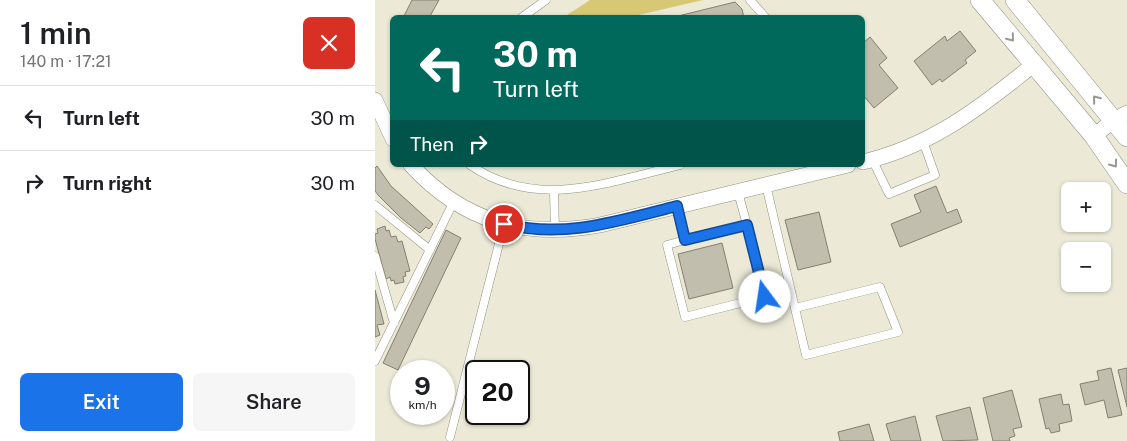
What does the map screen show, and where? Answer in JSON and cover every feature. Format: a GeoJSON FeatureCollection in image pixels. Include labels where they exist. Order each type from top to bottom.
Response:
{"type":"FeatureCollection","features":[{"type":"Feature","properties":{"kind":"street"},"geometry":{"type":"LineString","coordinates":[[980,0],[1094,136],[1127,184]]}},
{"type":"Feature","properties":{"kind":"street"},"geometry":{"type":"LineString","coordinates":[[1015,0],[1054,47],[1120,116],[1127,137]]}},
{"type":"Feature","properties":{"kind":"street"},"geometry":{"type":"LineString","coordinates":[[867,160],[923,141],[968,116],[1054,47]]}},
{"type":"Feature","properties":{"kind":"street"},"geometry":{"type":"LineString","coordinates":[[375,100],[390,132]]}},
{"type":"Feature","properties":{"kind":"street"},"geometry":{"type":"LineString","coordinates":[[1094,136],[1120,116]]}},
{"type":"Feature","properties":{"kind":"street"},"geometry":{"type":"LineString","coordinates":[[413,167],[423,178],[453,201],[475,213],[504,224],[537,230],[579,229],[600,225],[766,185],[827,167]]}},
{"type":"Feature","properties":{"kind":"lane"},"geometry":{"type":"LineString","coordinates":[[525,15],[546,0]]}},
{"type":"Feature","properties":{"kind":"lane"},"geometry":{"type":"LineString","coordinates":[[750,0],[762,15]]}},
{"type":"Feature","properties":{"kind":"lane"},"geometry":{"type":"LineString","coordinates":[[867,160],[889,194],[935,174],[923,141]]}},
{"type":"Feature","properties":{"kind":"lane"},"geometry":{"type":"LineString","coordinates":[[473,167],[507,184],[523,188],[554,191],[591,186],[672,167]]}},
{"type":"Feature","properties":{"kind":"lane"},"geometry":{"type":"LineString","coordinates":[[766,185],[806,355],[899,332],[880,287],[795,308]]}},
{"type":"Feature","properties":{"kind":"lane"},"geometry":{"type":"LineString","coordinates":[[554,191],[555,230]]}},
{"type":"Feature","properties":{"kind":"lane"},"geometry":{"type":"LineString","coordinates":[[738,192],[747,225],[765,297],[685,316],[667,244],[747,225]]}},
{"type":"Feature","properties":{"kind":"lane"},"geometry":{"type":"LineString","coordinates":[[375,361],[453,201]]}},
{"type":"Feature","properties":{"kind":"lane"},"geometry":{"type":"LineString","coordinates":[[375,205],[430,250]]}},
{"type":"Feature","properties":{"kind":"lane"},"geometry":{"type":"LineString","coordinates":[[677,206],[685,240]]}},
{"type":"Feature","properties":{"kind":"lane"},"geometry":{"type":"LineString","coordinates":[[450,437],[504,224]]}},
{"type":"Feature","properties":{"kind":"lane"},"geometry":{"type":"LineString","coordinates":[[375,256],[394,323]]}},
{"type":"Feature","properties":{"kind":"shaded area"},"geometry":{"type":"Polygon","coordinates":[[[590,0],[703,0],[639,15],[567,15],[590,0]]]}},
{"type":"Feature","properties":{"kind":"building"},"geometry":{"type":"Polygon","coordinates":[[[412,0],[439,0],[431,15],[404,15],[412,0]]]}},
{"type":"Feature","properties":{"kind":"building"},"geometry":{"type":"Polygon","coordinates":[[[735,2],[742,9],[743,15],[682,15],[735,2]]]}},
{"type":"Feature","properties":{"kind":"building"},"geometry":{"type":"Polygon","coordinates":[[[960,31],[976,51],[965,60],[967,63],[942,82],[940,79],[932,85],[914,61],[945,36],[947,41],[960,31]]]}},
{"type":"Feature","properties":{"kind":"building"},"geometry":{"type":"Polygon","coordinates":[[[870,37],[887,58],[879,65],[898,88],[874,108],[865,97],[865,41],[870,37]]]}},
{"type":"Feature","properties":{"kind":"building"},"geometry":{"type":"Polygon","coordinates":[[[377,166],[391,186],[433,224],[429,229],[426,227],[420,233],[401,218],[379,196],[375,191],[375,168],[377,166]]]}},
{"type":"Feature","properties":{"kind":"building"},"geometry":{"type":"Polygon","coordinates":[[[936,186],[947,213],[957,209],[962,222],[900,247],[891,224],[921,212],[914,195],[936,186]]]}},
{"type":"Feature","properties":{"kind":"building"},"geometry":{"type":"Polygon","coordinates":[[[819,212],[831,262],[798,270],[785,220],[819,212]]]}},
{"type":"Feature","properties":{"kind":"building"},"geometry":{"type":"Polygon","coordinates":[[[385,226],[386,231],[389,230],[391,237],[396,236],[398,242],[402,241],[410,271],[405,272],[404,282],[395,284],[394,280],[391,281],[390,277],[386,279],[375,239],[375,234],[378,233],[377,229],[385,226]]]}},
{"type":"Feature","properties":{"kind":"building"},"geometry":{"type":"Polygon","coordinates":[[[446,230],[461,238],[403,360],[390,360],[390,366],[383,363],[446,230]]]}},
{"type":"Feature","properties":{"kind":"building"},"geometry":{"type":"Polygon","coordinates":[[[722,243],[733,288],[689,299],[678,254],[722,243]]]}},
{"type":"Feature","properties":{"kind":"building"},"geometry":{"type":"Polygon","coordinates":[[[375,290],[384,324],[377,325],[380,335],[375,337],[375,290]]]}},
{"type":"Feature","properties":{"kind":"building"},"geometry":{"type":"Polygon","coordinates":[[[1111,368],[1122,415],[1108,418],[1104,400],[1085,405],[1080,384],[1099,380],[1097,371],[1111,368]]]}},
{"type":"Feature","properties":{"kind":"building"},"geometry":{"type":"Polygon","coordinates":[[[1127,368],[1127,407],[1118,370],[1127,368]]]}},
{"type":"Feature","properties":{"kind":"building"},"geometry":{"type":"Polygon","coordinates":[[[1012,390],[1022,427],[1013,429],[1015,436],[1009,438],[1010,441],[993,441],[983,398],[1012,390]]]}},
{"type":"Feature","properties":{"kind":"building"},"geometry":{"type":"Polygon","coordinates":[[[1061,394],[1063,405],[1069,404],[1072,421],[1059,424],[1060,431],[1051,433],[1049,428],[1046,429],[1039,399],[1061,394]]]}},
{"type":"Feature","properties":{"kind":"building"},"geometry":{"type":"Polygon","coordinates":[[[970,407],[978,440],[943,441],[936,416],[970,407]]]}},
{"type":"Feature","properties":{"kind":"building"},"geometry":{"type":"Polygon","coordinates":[[[915,416],[921,441],[891,441],[886,424],[915,416]]]}},
{"type":"Feature","properties":{"kind":"building"},"geometry":{"type":"Polygon","coordinates":[[[869,424],[874,441],[840,441],[838,432],[869,424]]]}},
{"type":"Feature","properties":{"kind":"route"},"geometry":{"type":"LineString","coordinates":[[504,224],[537,230],[579,229],[677,206],[685,240],[747,225],[765,297]]}}]}
